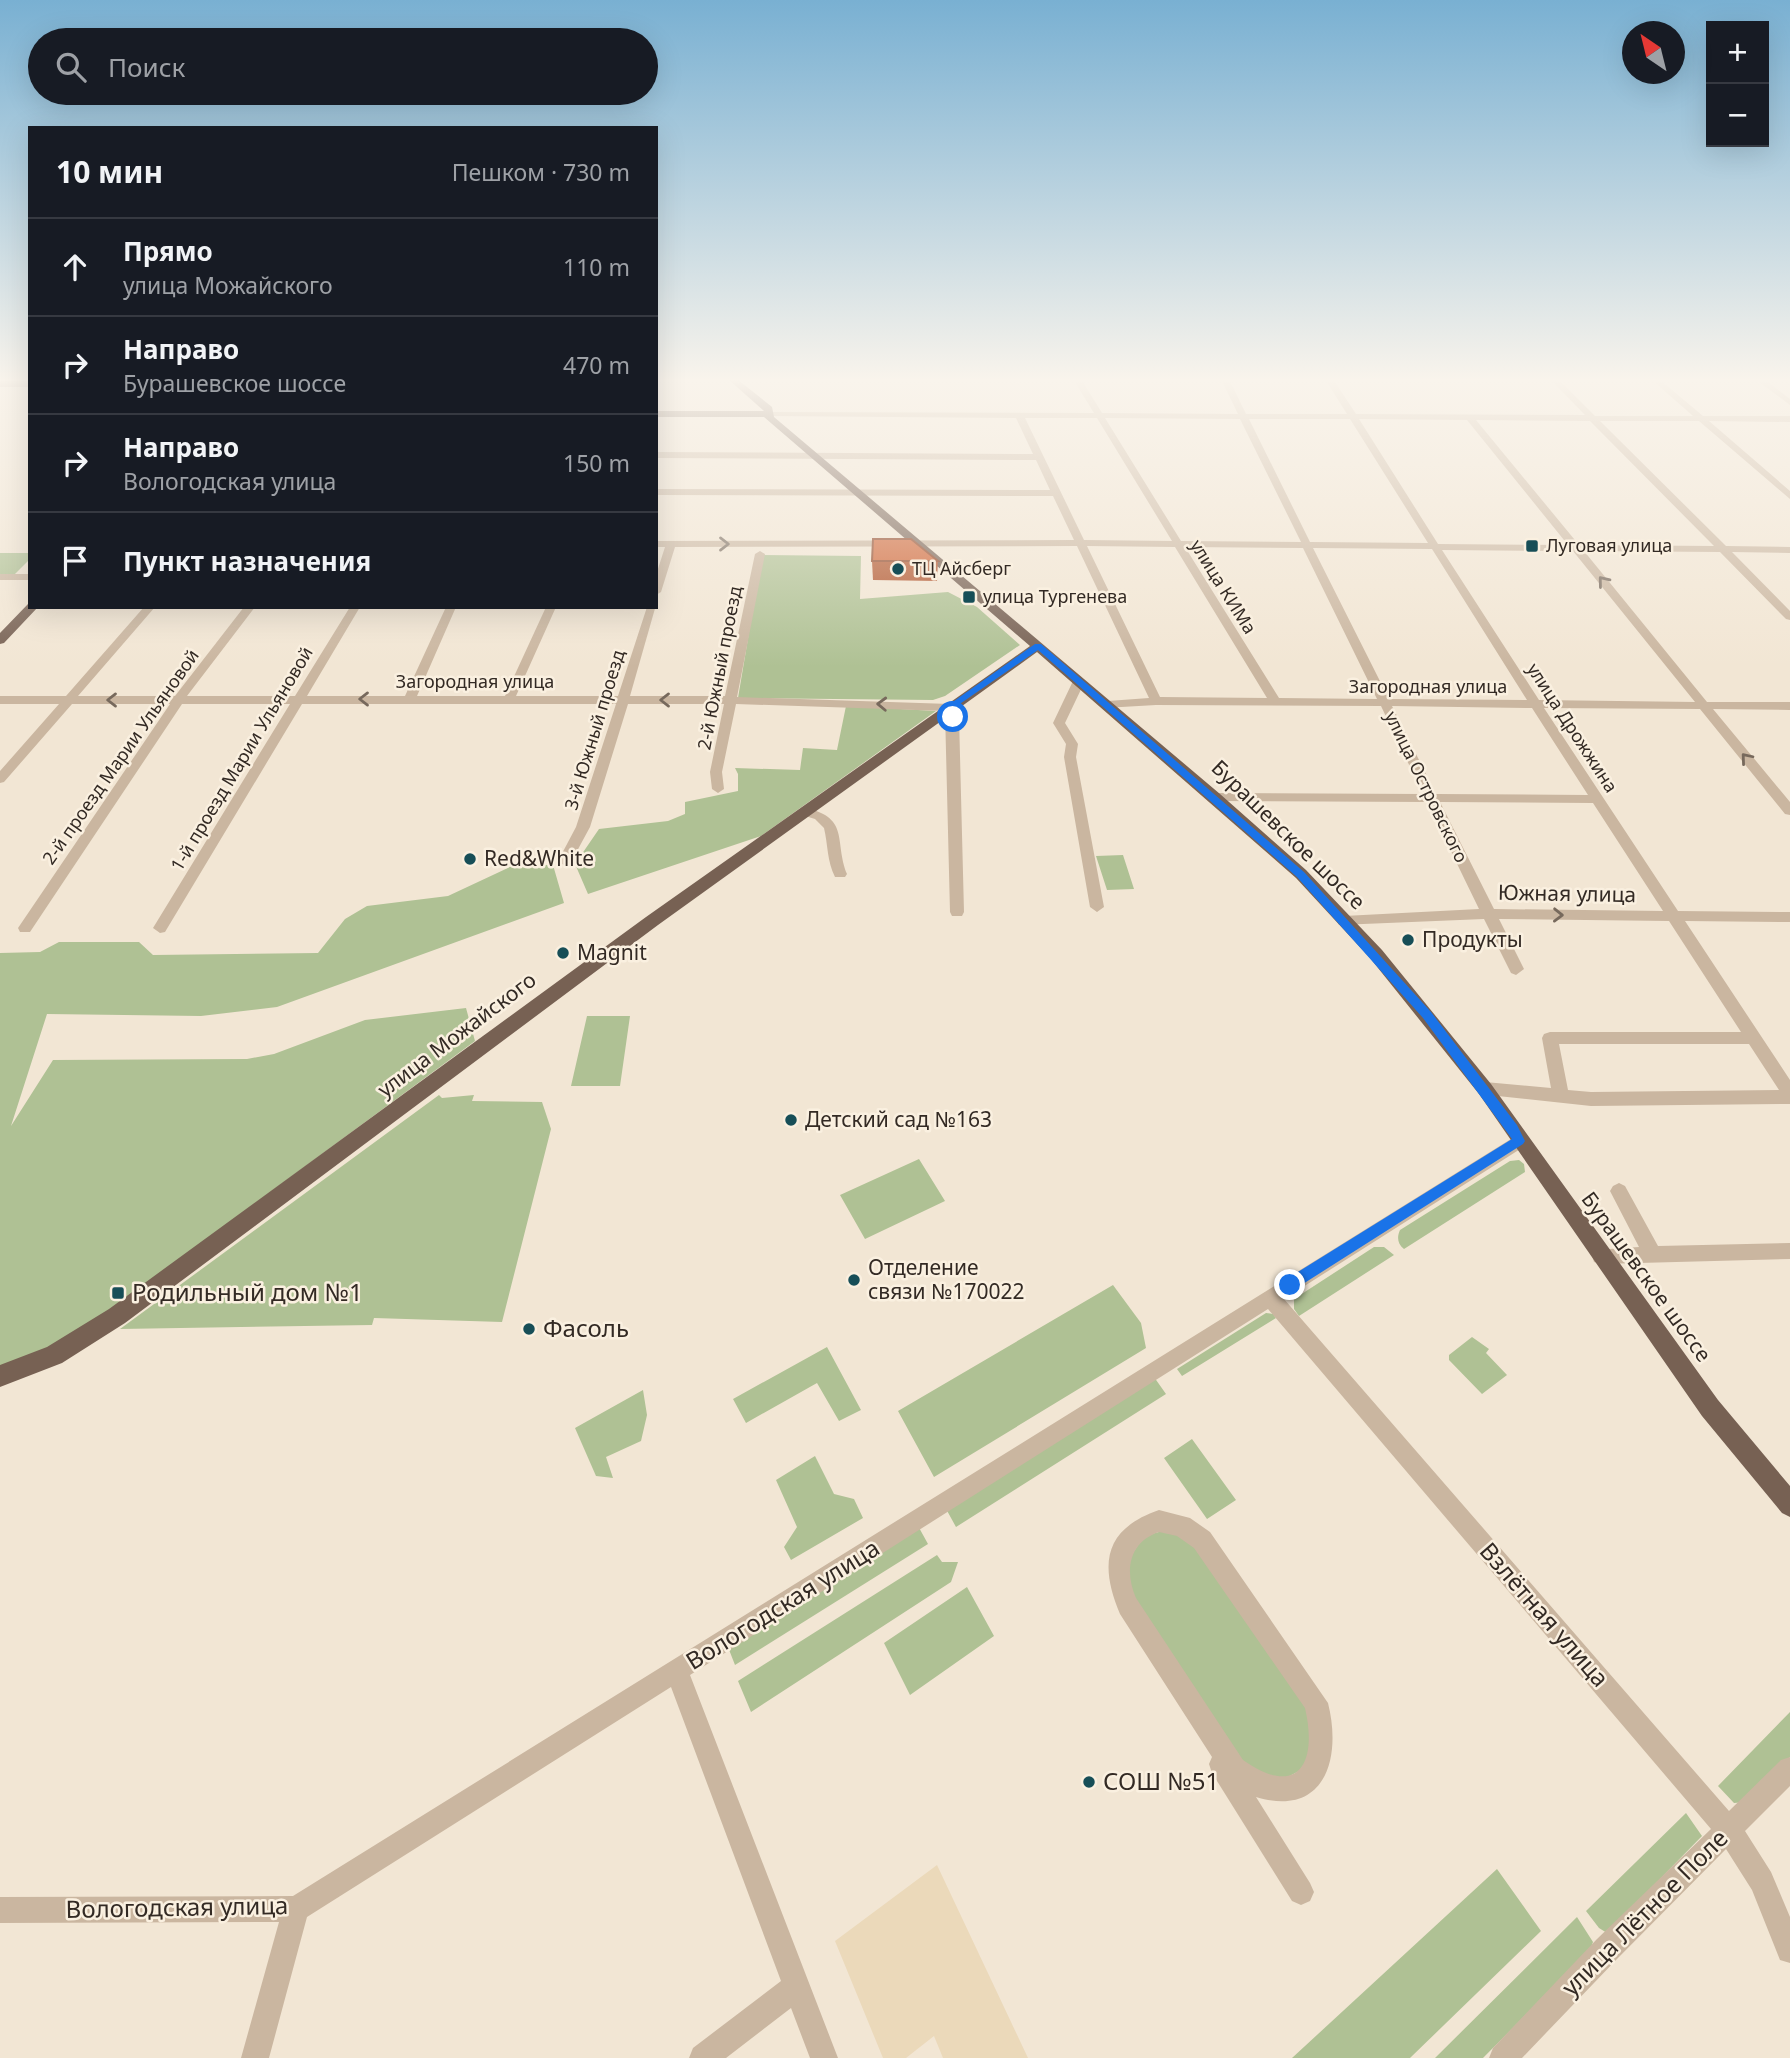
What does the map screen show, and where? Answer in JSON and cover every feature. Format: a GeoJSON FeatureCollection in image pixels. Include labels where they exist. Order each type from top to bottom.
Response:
{"type":"FeatureCollection","features":[{"type":"Feature","properties":{"kind":"main road","name":"Бурашевское шоссе"},"geometry":{"type":"LineString","coordinates":[[837,475],[1215,797],[1301,874],[1427,1015],[1485,1089],[1519,1141],[1718,1419],[1787,1497]]}},
{"type":"Feature","properties":{"kind":"main road"},"geometry":{"type":"LineString","coordinates":[[0,640],[30,609]]}},
{"type":"Feature","properties":{"kind":"main road","name":"улица Можайского"},"geometry":{"type":"LineString","coordinates":[[0,1376],[54,1355],[111,1321],[652,921],[815,813],[950,708],[1038,646]]}},
{"type":"Feature","properties":{"kind":"street"},"geometry":{"type":"LineString","coordinates":[[1047,475],[1083,543],[1156,701]]}},
{"type":"Feature","properties":{"kind":"street","name":"улица КИМа"},"geometry":{"type":"LineString","coordinates":[[1136,475],[1276,703]]}},
{"type":"Feature","properties":{"kind":"street","name":"улица Островского"},"geometry":{"type":"LineString","coordinates":[[1272,475],[1516,969]]}},
{"type":"Feature","properties":{"kind":"street","name":"улица Дрожжина"},"geometry":{"type":"LineString","coordinates":[[1389,475],[1790,1095]]}},
{"type":"Feature","properties":{"kind":"street"},"geometry":{"type":"LineString","coordinates":[[1516,475],[1790,811]]}},
{"type":"Feature","properties":{"kind":"street"},"geometry":{"type":"LineString","coordinates":[[1649,475],[1790,617]]}},
{"type":"Feature","properties":{"kind":"street"},"geometry":{"type":"LineString","coordinates":[[1766,475],[1790,496]]}},
{"type":"Feature","properties":{"kind":"street"},"geometry":{"type":"LineString","coordinates":[[658,492],[1056,494]]}},
{"type":"Feature","properties":{"kind":"street"},"geometry":{"type":"LineString","coordinates":[[658,544],[1083,543],[1577,550],[1790,550]]}},
{"type":"Feature","properties":{"kind":"street"},"geometry":{"type":"LineString","coordinates":[[658,586],[671,544]]}},
{"type":"Feature","properties":{"kind":"street","name":"2-й Южный проезд"},"geometry":{"type":"LineString","coordinates":[[718,789],[716,772],[733,700],[760,554]]}},
{"type":"Feature","properties":{"kind":"street"},"geometry":{"type":"LineString","coordinates":[[0,577],[28,577]]}},
{"type":"Feature","properties":{"kind":"street"},"geometry":{"type":"LineString","coordinates":[[0,779],[148,609]]}},
{"type":"Feature","properties":{"kind":"street","name":"2-й проезд Марии Ульяновой"},"geometry":{"type":"LineString","coordinates":[[25,928],[178,700],[248,609]]}},
{"type":"Feature","properties":{"kind":"street","name":"1-й проезд Марии Ульяновой"},"geometry":{"type":"LineString","coordinates":[[160,929],[354,609]]}},
{"type":"Feature","properties":{"kind":"street"},"geometry":{"type":"LineString","coordinates":[[410,699],[450,609]]}},
{"type":"Feature","properties":{"kind":"street"},"geometry":{"type":"LineString","coordinates":[[509,700],[550,609]]}},
{"type":"Feature","properties":{"kind":"street","name":"3-й Южный проезд"},"geometry":{"type":"LineString","coordinates":[[565,861],[583,827],[651,609]]}},
{"type":"Feature","properties":{"kind":"street"},"geometry":{"type":"LineString","coordinates":[[1079,681],[1059,723],[1072,744],[1070,757],[1097,907]]}},
{"type":"Feature","properties":{"kind":"street","name":"Загородная улица"},"geometry":{"type":"LineString","coordinates":[[0,700],[733,700],[950,708]]}},
{"type":"Feature","properties":{"kind":"street","name":"Загородная улица"},"geometry":{"type":"LineString","coordinates":[[1108,705],[1156,701],[1790,706]]}},
{"type":"Feature","properties":{"kind":"street"},"geometry":{"type":"LineString","coordinates":[[950,708],[953,717],[957,912]]}},
{"type":"Feature","properties":{"kind":"street"},"geometry":{"type":"LineString","coordinates":[[1215,797],[1597,799]]}},
{"type":"Feature","properties":{"kind":"street"},"geometry":{"type":"LineString","coordinates":[[815,813],[832,826],[834,862],[840,874]]}},
{"type":"Feature","properties":{"kind":"street","name":"Южная улица"},"geometry":{"type":"LineString","coordinates":[[1344,921],[1489,914],[1790,917]]}},
{"type":"Feature","properties":{"kind":"street"},"geometry":{"type":"LineString","coordinates":[[1560,1094],[1550,1038],[1752,1038]]}},
{"type":"Feature","properties":{"kind":"street"},"geometry":{"type":"LineString","coordinates":[[1485,1089],[1591,1099],[1790,1095]]}},
{"type":"Feature","properties":{"kind":"street","name":"Вологодская улица"},"geometry":{"type":"LineString","coordinates":[[0,1910],[296,1909],[1519,1141]]}},
{"type":"Feature","properties":{"kind":"street"},"geometry":{"type":"LineString","coordinates":[[1619,1191],[1653,1254]]}},
{"type":"Feature","properties":{"kind":"street"},"geometry":{"type":"LineString","coordinates":[[1601,1256],[1790,1251]]}},
{"type":"Feature","properties":{"kind":"street","name":"Взлётная улица"},"geometry":{"type":"LineString","coordinates":[[1270,1297],[1728,1829],[1762,1881],[1790,1950]]}},
{"type":"Feature","properties":{"kind":"street"},"geometry":{"type":"LineString","coordinates":[[1123,1602],[1234,1769],[1245,1779],[1271,1790],[1296,1788],[1307,1781],[1321,1760],[1324,1746],[1324,1732],[1316,1703],[1202,1540],[1182,1526],[1170,1522],[1159,1521],[1138,1528],[1123,1545],[1117,1568],[1123,1602],[1301,1892]]}},
{"type":"Feature","properties":{"kind":"street"},"geometry":{"type":"LineString","coordinates":[[677,1671],[824,2058]]}},
{"type":"Feature","properties":{"kind":"street","name":"улица Лётное Поле"},"geometry":{"type":"LineString","coordinates":[[1503,2058],[1790,1769]]}},
{"type":"Feature","properties":{"kind":"street"},"geometry":{"type":"LineString","coordinates":[[255,2058],[296,1909]]}},
{"type":"Feature","properties":{"kind":"street"},"geometry":{"type":"LineString","coordinates":[[703,2058],[797,1986]]}},
{"type":"Feature","properties":{"kind":"green space"},"geometry":{"type":"Polygon","coordinates":[[[0,553],[28,553],[28,561],[11,578],[0,578],[0,553]]]}},
{"type":"Feature","properties":{"kind":"green space"},"geometry":{"type":"Polygon","coordinates":[[[762,555],[861,556],[860,599],[948,592],[977,607],[1020,645],[945,696],[933,700],[738,698],[762,555]]]}},
{"type":"Feature","properties":{"kind":"green space"},"geometry":{"type":"Polygon","coordinates":[[[846,706],[936,711],[761,836],[588,894],[575,864],[599,829],[668,821],[685,814],[685,802],[738,791],[738,774],[735,768],[800,770],[803,748],[837,750],[846,706]]]}},
{"type":"Feature","properties":{"kind":"green space"},"geometry":{"type":"Polygon","coordinates":[[[1123,855],[1134,889],[1107,890],[1096,856],[1123,855]]]}},
{"type":"Feature","properties":{"kind":"green space"},"geometry":{"type":"Polygon","coordinates":[[[514,865],[553,865],[564,903],[277,1007],[201,1016],[47,1014],[11,1126],[53,1060],[247,1059],[274,1054],[365,1020],[466,1008],[475,1041],[90,1325],[53,1346],[0,1367],[0,953],[40,952],[59,942],[139,942],[153,955],[318,953],[345,919],[367,906],[448,896],[514,865]]]}},
{"type":"Feature","properties":{"kind":"green space"},"geometry":{"type":"Polygon","coordinates":[[[587,1016],[630,1016],[620,1086],[571,1086],[587,1016]]]}},
{"type":"Feature","properties":{"kind":"green space"},"geometry":{"type":"Polygon","coordinates":[[[439,1095],[442,1098],[474,1095],[472,1101],[542,1102],[551,1129],[502,1322],[374,1318],[372,1325],[120,1329],[439,1095]]]}},
{"type":"Feature","properties":{"kind":"green space"},"geometry":{"type":"Polygon","coordinates":[[[919,1159],[945,1201],[865,1239],[840,1195],[919,1159]]]}},
{"type":"Feature","properties":{"kind":"green space"},"geometry":{"type":"Polygon","coordinates":[[[1519,1160],[1524,1164],[1525,1172],[1404,1249],[1400,1244],[1400,1230],[1510,1161],[1519,1160]]]}},
{"type":"Feature","properties":{"kind":"green space"},"geometry":{"type":"Polygon","coordinates":[[[1374,1247],[1384,1247],[1394,1255],[1299,1316],[1294,1309],[1294,1299],[1374,1247]]]}},
{"type":"Feature","properties":{"kind":"green space"},"geometry":{"type":"Polygon","coordinates":[[[1113,1285],[1141,1323],[1146,1348],[934,1477],[898,1411],[1113,1285]]]}},
{"type":"Feature","properties":{"kind":"green space"},"geometry":{"type":"Polygon","coordinates":[[[1266,1313],[1273,1314],[1276,1318],[1182,1376],[1177,1369],[1266,1313]]]}},
{"type":"Feature","properties":{"kind":"green space"},"geometry":{"type":"Polygon","coordinates":[[[1472,1337],[1489,1349],[1486,1353],[1507,1375],[1482,1394],[1449,1360],[1449,1355],[1472,1337]]]}},
{"type":"Feature","properties":{"kind":"green space"},"geometry":{"type":"Polygon","coordinates":[[[827,1347],[861,1410],[839,1421],[817,1383],[746,1423],[733,1399],[827,1347]]]}},
{"type":"Feature","properties":{"kind":"green space"},"geometry":{"type":"Polygon","coordinates":[[[1154,1377],[1166,1394],[956,1527],[945,1507],[1154,1377]]]}},
{"type":"Feature","properties":{"kind":"green space"},"geometry":{"type":"Polygon","coordinates":[[[643,1390],[647,1415],[641,1441],[606,1457],[613,1478],[596,1476],[575,1428],[643,1390]]]}},
{"type":"Feature","properties":{"kind":"green space"},"geometry":{"type":"Polygon","coordinates":[[[1192,1439],[1236,1500],[1207,1519],[1164,1458],[1192,1439]]]}},
{"type":"Feature","properties":{"kind":"green space"},"geometry":{"type":"Polygon","coordinates":[[[815,1456],[834,1494],[854,1499],[863,1518],[791,1560],[784,1547],[797,1527],[776,1480],[815,1456]]]}},
{"type":"Feature","properties":{"kind":"green space"},"geometry":{"type":"Polygon","coordinates":[[[917,1524],[928,1544],[735,1665],[726,1642],[917,1524]]]}},
{"type":"Feature","properties":{"kind":"green space"},"geometry":{"type":"Polygon","coordinates":[[[1168,1531],[1190,1539],[1303,1691],[1316,1733],[1303,1769],[1282,1780],[1244,1769],[1134,1606],[1125,1570],[1136,1548],[1145,1538],[1168,1531]]]}},
{"type":"Feature","properties":{"kind":"green space"},"geometry":{"type":"Polygon","coordinates":[[[937,1555],[942,1562],[958,1562],[951,1582],[751,1712],[738,1681],[937,1555]]]}},
{"type":"Feature","properties":{"kind":"green space"},"geometry":{"type":"Polygon","coordinates":[[[967,1587],[994,1636],[910,1695],[884,1643],[967,1587]]]}},
{"type":"Feature","properties":{"kind":"green space"},"geometry":{"type":"Polygon","coordinates":[[[1790,1712],[1790,1757],[1746,1802],[1734,1803],[1718,1786],[1790,1712]]]}},
{"type":"Feature","properties":{"kind":"green space"},"geometry":{"type":"Polygon","coordinates":[[[1686,1813],[1702,1836],[1607,1933],[1599,1928],[1586,1911],[1686,1813]]]}},
{"type":"Feature","properties":{"kind":"green space"},"geometry":{"type":"Polygon","coordinates":[[[1497,1869],[1541,1931],[1410,2058],[1292,2058],[1497,1869]]]}},
{"type":"Feature","properties":{"kind":"green space"},"geometry":{"type":"Polygon","coordinates":[[[1577,1917],[1593,1942],[1590,1950],[1483,2058],[1435,2058],[1577,1917]]]}},
{"type":"Feature","properties":{"kind":"shaded area"},"geometry":{"type":"Polygon","coordinates":[[[937,1865],[1028,2058],[943,2058],[934,2036],[906,2058],[883,2058],[835,1941],[937,1865]]]}},
{"type":"Feature","properties":{"kind":"building"},"geometry":{"type":"Polygon","coordinates":[[[873,539],[911,539],[938,561],[872,561],[873,539]]]}},
{"type":"Feature","properties":{"kind":"place","name":"Луговая улица"},"geometry":{"type":"Point","coordinates":[1532,546]}},
{"type":"Feature","properties":{"kind":"place","name":"ТЦ Айсберг"},"geometry":{"type":"Point","coordinates":[898,569]}},
{"type":"Feature","properties":{"kind":"place","name":"улица Тургенева"},"geometry":{"type":"Point","coordinates":[969,597]}},
{"type":"Feature","properties":{"kind":"place","name":"Red&White"},"geometry":{"type":"Point","coordinates":[470,859]}},
{"type":"Feature","properties":{"kind":"place","name":"Продукты"},"geometry":{"type":"Point","coordinates":[1408,940]}},
{"type":"Feature","properties":{"kind":"place","name":"Magnit"},"geometry":{"type":"Point","coordinates":[563,953]}},
{"type":"Feature","properties":{"kind":"place","name":"Детский сад №163"},"geometry":{"type":"Point","coordinates":[791,1120]}},
{"type":"Feature","properties":{"kind":"place","name":"Отделение связи №170022"},"geometry":{"type":"Point","coordinates":[854,1280]}},
{"type":"Feature","properties":{"kind":"place","name":"Родильный дом №1"},"geometry":{"type":"Point","coordinates":[118,1293]}},
{"type":"Feature","properties":{"kind":"place","name":"Фасоль"},"geometry":{"type":"Point","coordinates":[529,1329]}},
{"type":"Feature","properties":{"kind":"place","name":"СОШ №51"},"geometry":{"type":"Point","coordinates":[1089,1782]}},
{"type":"Feature","properties":{"kind":"route"},"geometry":{"type":"LineString","coordinates":[[953,717],[950,708],[1038,646],[1301,874],[1376,954],[1427,1015],[1512,1128],[1519,1141],[1290,1285]]}}]}
